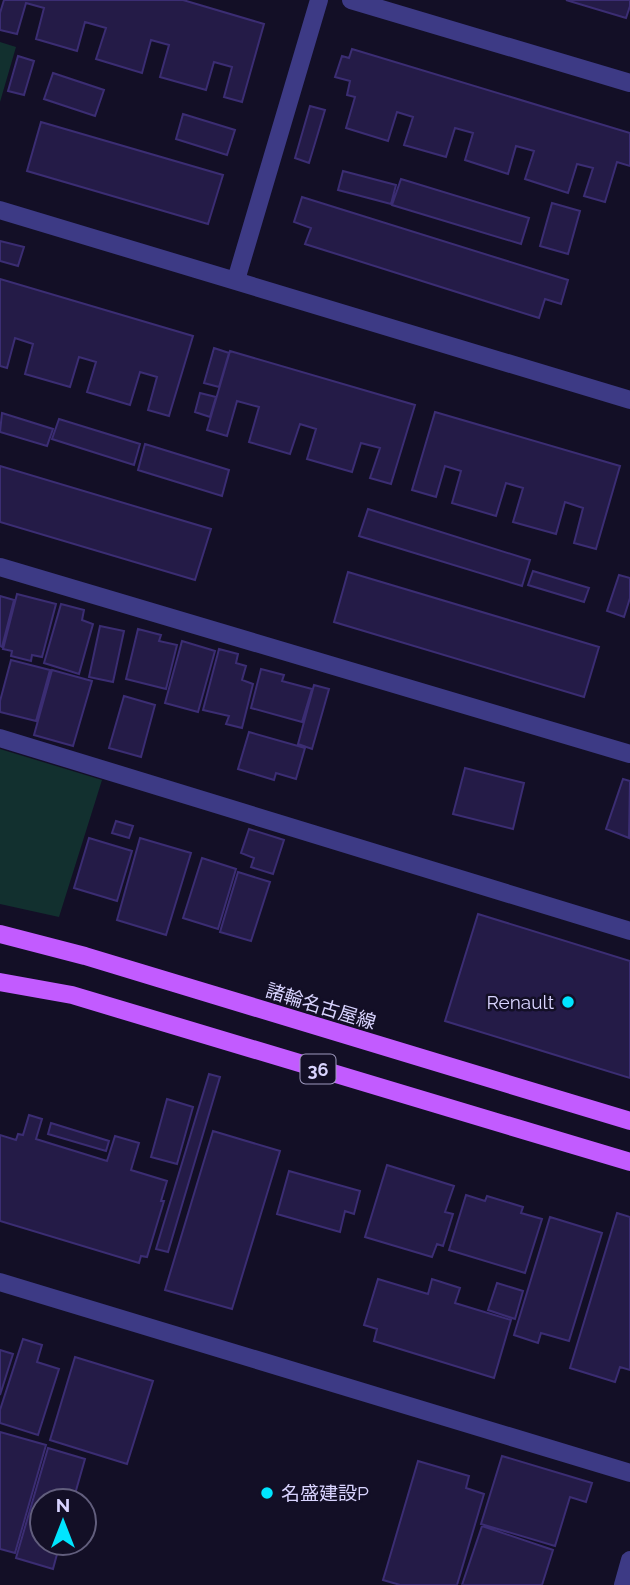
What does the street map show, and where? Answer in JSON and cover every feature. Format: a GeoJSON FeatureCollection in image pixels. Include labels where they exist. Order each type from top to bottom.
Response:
{"type":"FeatureCollection","features":[{"type":"Feature","properties":{"kind":"main road","name":"諸輪名古屋線"},"geometry":{"type":"LineString","coordinates":[[0,934],[85,956],[630,1121]]}},
{"type":"Feature","properties":{"kind":"main road","name":"36"},"geometry":{"type":"LineString","coordinates":[[0,982],[72,995],[630,1162]]}},
{"type":"Feature","properties":{"kind":"street"},"geometry":{"type":"LineString","coordinates":[[236,280],[319,0]]}},
{"type":"Feature","properties":{"kind":"street"},"geometry":{"type":"LineString","coordinates":[[351,0],[630,83]]}},
{"type":"Feature","properties":{"kind":"street"},"geometry":{"type":"LineString","coordinates":[[0,210],[630,400]]}},
{"type":"Feature","properties":{"kind":"street"},"geometry":{"type":"LineString","coordinates":[[0,567],[630,754]]}},
{"type":"Feature","properties":{"kind":"street"},"geometry":{"type":"LineString","coordinates":[[0,738],[630,931]]}},
{"type":"Feature","properties":{"kind":"street"},"geometry":{"type":"LineString","coordinates":[[0,1282],[630,1473]]}},
{"type":"Feature","properties":{"kind":"street"},"geometry":{"type":"LineString","coordinates":[[623,1585],[630,1560]]}},
{"type":"Feature","properties":{"kind":"green space"},"geometry":{"type":"Polygon","coordinates":[[[0,42],[16,47],[0,102],[0,42]]]}},
{"type":"Feature","properties":{"kind":"green space"},"geometry":{"type":"Polygon","coordinates":[[[0,749],[102,780],[59,917],[0,904],[0,749]]]}},
{"type":"Feature","properties":{"kind":"building"},"geometry":{"type":"Polygon","coordinates":[[[4,0],[183,0],[264,24],[242,102],[224,97],[232,67],[214,62],[206,90],[160,77],[169,45],[151,40],[142,73],[96,59],[106,28],[85,22],[77,51],[36,39],[44,8],[26,3],[17,34],[0,30],[0,13],[4,0]]]}},
{"type":"Feature","properties":{"kind":"building"},"geometry":{"type":"Polygon","coordinates":[[[566,0],[630,0],[630,6],[626,18],[566,0]]]}},
{"type":"Feature","properties":{"kind":"building"},"geometry":{"type":"Polygon","coordinates":[[[352,49],[630,133],[630,166],[617,162],[605,202],[584,196],[593,168],[577,164],[568,193],[525,179],[534,151],[516,146],[508,174],[465,160],[473,133],[455,128],[446,157],[404,145],[413,117],[397,112],[388,141],[346,128],[355,97],[347,95],[350,81],[335,77],[342,56],[349,58],[352,49]]]}},
{"type":"Feature","properties":{"kind":"building"},"geometry":{"type":"Polygon","coordinates":[[[18,56],[34,61],[24,95],[8,91],[18,56]]]}},
{"type":"Feature","properties":{"kind":"building"},"geometry":{"type":"Polygon","coordinates":[[[53,73],[104,90],[95,116],[44,99],[53,73]]]}},
{"type":"Feature","properties":{"kind":"building"},"geometry":{"type":"Polygon","coordinates":[[[310,106],[325,110],[309,163],[295,158],[310,106]]]}},
{"type":"Feature","properties":{"kind":"building"},"geometry":{"type":"Polygon","coordinates":[[[183,114],[235,130],[227,155],[176,139],[183,114]]]}},
{"type":"Feature","properties":{"kind":"building"},"geometry":{"type":"Polygon","coordinates":[[[41,122],[223,175],[208,224],[27,171],[41,122]]]}},
{"type":"Feature","properties":{"kind":"building"},"geometry":{"type":"Polygon","coordinates":[[[343,171],[396,185],[391,204],[338,190],[343,171]]]}},
{"type":"Feature","properties":{"kind":"building"},"geometry":{"type":"Polygon","coordinates":[[[401,179],[529,218],[521,244],[392,205],[401,179]]]}},
{"type":"Feature","properties":{"kind":"building"},"geometry":{"type":"Polygon","coordinates":[[[302,197],[568,280],[561,304],[545,299],[539,318],[305,244],[311,228],[294,222],[302,197]]]}},
{"type":"Feature","properties":{"kind":"building"},"geometry":{"type":"Polygon","coordinates":[[[552,203],[580,211],[568,254],[540,246],[552,203]]]}},
{"type":"Feature","properties":{"kind":"building"},"geometry":{"type":"Polygon","coordinates":[[[0,241],[24,247],[18,266],[0,261],[0,241]]]}},
{"type":"Feature","properties":{"kind":"building"},"geometry":{"type":"Polygon","coordinates":[[[0,279],[193,336],[169,416],[148,410],[157,377],[140,372],[130,405],[87,392],[96,362],[79,357],[70,387],[25,374],[33,344],[15,338],[7,368],[0,366],[0,279]]]}},
{"type":"Feature","properties":{"kind":"building"},"geometry":{"type":"Polygon","coordinates":[[[214,348],[229,353],[219,387],[204,383],[214,348]]]}},
{"type":"Feature","properties":{"kind":"building"},"geometry":{"type":"Polygon","coordinates":[[[230,351],[415,405],[391,484],[370,478],[380,448],[361,443],[352,472],[307,459],[316,429],[300,424],[290,454],[249,442],[259,407],[237,401],[227,436],[207,430],[230,351]]]}},
{"type":"Feature","properties":{"kind":"building"},"geometry":{"type":"Polygon","coordinates":[[[200,393],[216,397],[210,417],[195,412],[200,393]]]}},
{"type":"Feature","properties":{"kind":"building"},"geometry":{"type":"Polygon","coordinates":[[[435,412],[620,466],[596,549],[574,543],[583,508],[565,502],[556,534],[513,522],[523,488],[506,483],[496,516],[452,503],[461,471],[445,466],[436,497],[412,490],[435,412]]]}},
{"type":"Feature","properties":{"kind":"building"},"geometry":{"type":"Polygon","coordinates":[[[2,413],[53,429],[47,446],[0,432],[2,413]]]}},
{"type":"Feature","properties":{"kind":"building"},"geometry":{"type":"Polygon","coordinates":[[[59,419],[140,444],[134,465],[52,439],[59,419]]]}},
{"type":"Feature","properties":{"kind":"building"},"geometry":{"type":"Polygon","coordinates":[[[145,444],[229,470],[222,496],[138,470],[145,444]]]}},
{"type":"Feature","properties":{"kind":"building"},"geometry":{"type":"Polygon","coordinates":[[[0,466],[211,529],[195,580],[0,522],[0,466]]]}},
{"type":"Feature","properties":{"kind":"building"},"geometry":{"type":"Polygon","coordinates":[[[368,509],[530,560],[522,586],[359,536],[368,509]]]}},
{"type":"Feature","properties":{"kind":"building"},"geometry":{"type":"Polygon","coordinates":[[[533,571],[589,588],[584,602],[528,585],[533,571]]]}},
{"type":"Feature","properties":{"kind":"building"},"geometry":{"type":"Polygon","coordinates":[[[348,572],[599,647],[584,697],[334,622],[348,572]]]}},
{"type":"Feature","properties":{"kind":"building"},"geometry":{"type":"Polygon","coordinates":[[[619,575],[630,578],[630,598],[624,617],[607,611],[619,575]]]}},
{"type":"Feature","properties":{"kind":"building"},"geometry":{"type":"Polygon","coordinates":[[[17,594],[56,604],[42,657],[32,655],[31,661],[11,656],[12,651],[3,649],[17,594]]]}},
{"type":"Feature","properties":{"kind":"building"},"geometry":{"type":"Polygon","coordinates":[[[0,596],[14,600],[2,647],[0,646],[0,596]]]}},
{"type":"Feature","properties":{"kind":"building"},"geometry":{"type":"Polygon","coordinates":[[[61,604],[84,610],[82,620],[93,624],[79,674],[44,663],[61,604]]]}},
{"type":"Feature","properties":{"kind":"building"},"geometry":{"type":"Polygon","coordinates":[[[100,626],[124,631],[113,682],[89,677],[100,626]]]}},
{"type":"Feature","properties":{"kind":"building"},"geometry":{"type":"Polygon","coordinates":[[[138,629],[161,635],[159,641],[177,645],[166,689],[126,679],[138,629]]]}},
{"type":"Feature","properties":{"kind":"building"},"geometry":{"type":"Polygon","coordinates":[[[182,641],[215,651],[198,712],[165,703],[182,641]]]}},
{"type":"Feature","properties":{"kind":"building"},"geometry":{"type":"Polygon","coordinates":[[[219,649],[238,654],[236,663],[246,666],[242,680],[253,684],[242,728],[226,724],[229,716],[203,710],[219,649]]]}},
{"type":"Feature","properties":{"kind":"building"},"geometry":{"type":"Polygon","coordinates":[[[11,660],[50,670],[36,721],[0,712],[0,701],[11,660]]]}},
{"type":"Feature","properties":{"kind":"building"},"geometry":{"type":"Polygon","coordinates":[[[261,669],[284,675],[282,681],[312,689],[302,722],[251,708],[261,669]]]}},
{"type":"Feature","properties":{"kind":"building"},"geometry":{"type":"Polygon","coordinates":[[[52,670],[92,681],[73,746],[34,735],[52,670]]]}},
{"type":"Feature","properties":{"kind":"building"},"geometry":{"type":"Polygon","coordinates":[[[314,685],[329,689],[312,749],[298,744],[314,685]]]}},
{"type":"Feature","properties":{"kind":"building"},"geometry":{"type":"Polygon","coordinates":[[[124,696],[155,705],[141,757],[109,748],[124,696]]]}},
{"type":"Feature","properties":{"kind":"building"},"geometry":{"type":"Polygon","coordinates":[[[249,732],[305,748],[296,779],[276,773],[274,780],[238,769],[249,732]]]}},
{"type":"Feature","properties":{"kind":"building"},"geometry":{"type":"Polygon","coordinates":[[[465,768],[524,783],[513,829],[453,814],[465,768]]]}},
{"type":"Feature","properties":{"kind":"building"},"geometry":{"type":"Polygon","coordinates":[[[623,779],[630,781],[629,838],[606,829],[623,779]]]}},
{"type":"Feature","properties":{"kind":"building"},"geometry":{"type":"Polygon","coordinates":[[[116,821],[133,826],[129,838],[112,833],[116,821]]]}},
{"type":"Feature","properties":{"kind":"building"},"geometry":{"type":"Polygon","coordinates":[[[249,829],[284,840],[273,874],[251,867],[254,858],[241,853],[249,829]]]}},
{"type":"Feature","properties":{"kind":"building"},"geometry":{"type":"Polygon","coordinates":[[[89,838],[132,851],[117,901],[74,888],[89,838]]]}},
{"type":"Feature","properties":{"kind":"building"},"geometry":{"type":"Polygon","coordinates":[[[140,838],[191,853],[166,935],[117,920],[140,838]]]}},
{"type":"Feature","properties":{"kind":"building"},"geometry":{"type":"Polygon","coordinates":[[[202,858],[236,869],[218,929],[183,918],[202,858]]]}},
{"type":"Feature","properties":{"kind":"building"},"geometry":{"type":"Polygon","coordinates":[[[238,872],[270,882],[251,941],[220,932],[238,872]]]}},
{"type":"Feature","properties":{"kind":"building"},"geometry":{"type":"Polygon","coordinates":[[[478,914],[630,961],[630,1078],[445,1021],[478,914]]]}},
{"type":"Feature","properties":{"kind":"building"},"geometry":{"type":"Polygon","coordinates":[[[209,1074],[220,1077],[168,1252],[156,1249],[209,1074]]]}},
{"type":"Feature","properties":{"kind":"building"},"geometry":{"type":"Polygon","coordinates":[[[167,1099],[193,1107],[177,1164],[151,1157],[167,1099]]]}},
{"type":"Feature","properties":{"kind":"building"},"geometry":{"type":"Polygon","coordinates":[[[29,1115],[42,1119],[36,1139],[107,1161],[115,1136],[139,1143],[131,1170],[167,1181],[161,1201],[164,1201],[147,1257],[141,1256],[139,1263],[0,1221],[0,1135],[16,1140],[18,1134],[23,1135],[29,1115]]]}},
{"type":"Feature","properties":{"kind":"building"},"geometry":{"type":"Polygon","coordinates":[[[51,1123],[109,1141],[106,1151],[48,1134],[51,1123]]]}},
{"type":"Feature","properties":{"kind":"building"},"geometry":{"type":"Polygon","coordinates":[[[213,1131],[280,1151],[232,1309],[165,1290],[213,1131]]]}},
{"type":"Feature","properties":{"kind":"building"},"geometry":{"type":"Polygon","coordinates":[[[387,1165],[454,1186],[445,1212],[453,1214],[443,1246],[437,1244],[432,1257],[365,1237],[387,1165]]]}},
{"type":"Feature","properties":{"kind":"building"},"geometry":{"type":"Polygon","coordinates":[[[289,1171],[360,1191],[354,1214],[345,1211],[340,1232],[277,1214],[289,1171]]]}},
{"type":"Feature","properties":{"kind":"building"},"geometry":{"type":"Polygon","coordinates":[[[466,1195],[485,1201],[487,1196],[523,1207],[521,1213],[542,1219],[525,1273],[449,1250],[466,1195]]]}},
{"type":"Feature","properties":{"kind":"building"},"geometry":{"type":"Polygon","coordinates":[[[617,1213],[630,1217],[630,1370],[620,1367],[615,1382],[570,1368],[617,1213]]]}},
{"type":"Feature","properties":{"kind":"building"},"geometry":{"type":"Polygon","coordinates":[[[550,1217],[602,1233],[569,1341],[541,1333],[538,1343],[514,1335],[550,1217]]]}},
{"type":"Feature","properties":{"kind":"building"},"geometry":{"type":"Polygon","coordinates":[[[378,1279],[428,1294],[432,1279],[460,1288],[455,1303],[511,1320],[494,1378],[374,1341],[377,1329],[364,1325],[378,1279]]]}},
{"type":"Feature","properties":{"kind":"building"},"geometry":{"type":"Polygon","coordinates":[[[497,1283],[523,1291],[515,1319],[488,1310],[497,1283]]]}},
{"type":"Feature","properties":{"kind":"building"},"geometry":{"type":"Polygon","coordinates":[[[23,1339],[42,1345],[37,1362],[59,1369],[38,1435],[0,1423],[0,1410],[23,1339]]]}},
{"type":"Feature","properties":{"kind":"building"},"geometry":{"type":"Polygon","coordinates":[[[0,1350],[13,1354],[0,1395],[0,1350]]]}},
{"type":"Feature","properties":{"kind":"building"},"geometry":{"type":"Polygon","coordinates":[[[75,1357],[153,1381],[127,1464],[50,1440],[75,1357]]]}},
{"type":"Feature","properties":{"kind":"building"},"geometry":{"type":"Polygon","coordinates":[[[0,1432],[46,1445],[34,1487],[28,1487],[28,1508],[15,1553],[0,1549],[0,1432]]]}},
{"type":"Feature","properties":{"kind":"building"},"geometry":{"type":"Polygon","coordinates":[[[48,1448],[85,1459],[77,1487],[37,1487],[48,1448]]]}},
{"type":"Feature","properties":{"kind":"building"},"geometry":{"type":"Polygon","coordinates":[[[502,1456],[592,1483],[586,1502],[570,1497],[555,1546],[481,1524],[502,1456]]]}},
{"type":"Feature","properties":{"kind":"building"},"geometry":{"type":"Polygon","coordinates":[[[418,1461],[469,1476],[466,1488],[484,1494],[457,1585],[400,1585],[383,1580],[418,1461]]]}},
{"type":"Feature","properties":{"kind":"building"},"geometry":{"type":"Polygon","coordinates":[[[28,1517],[28,1557],[56,1557],[53,1569],[16,1558],[28,1517]]]}},
{"type":"Feature","properties":{"kind":"building"},"geometry":{"type":"Polygon","coordinates":[[[482,1526],[553,1550],[542,1585],[462,1585],[482,1526]]]}},
{"type":"Feature","properties":{"kind":"place","name":"Renault"},"geometry":{"type":"Point","coordinates":[568,1002]}},
{"type":"Feature","properties":{"kind":"place","name":"名盛建設P"},"geometry":{"type":"Point","coordinates":[267,1493]}}]}
